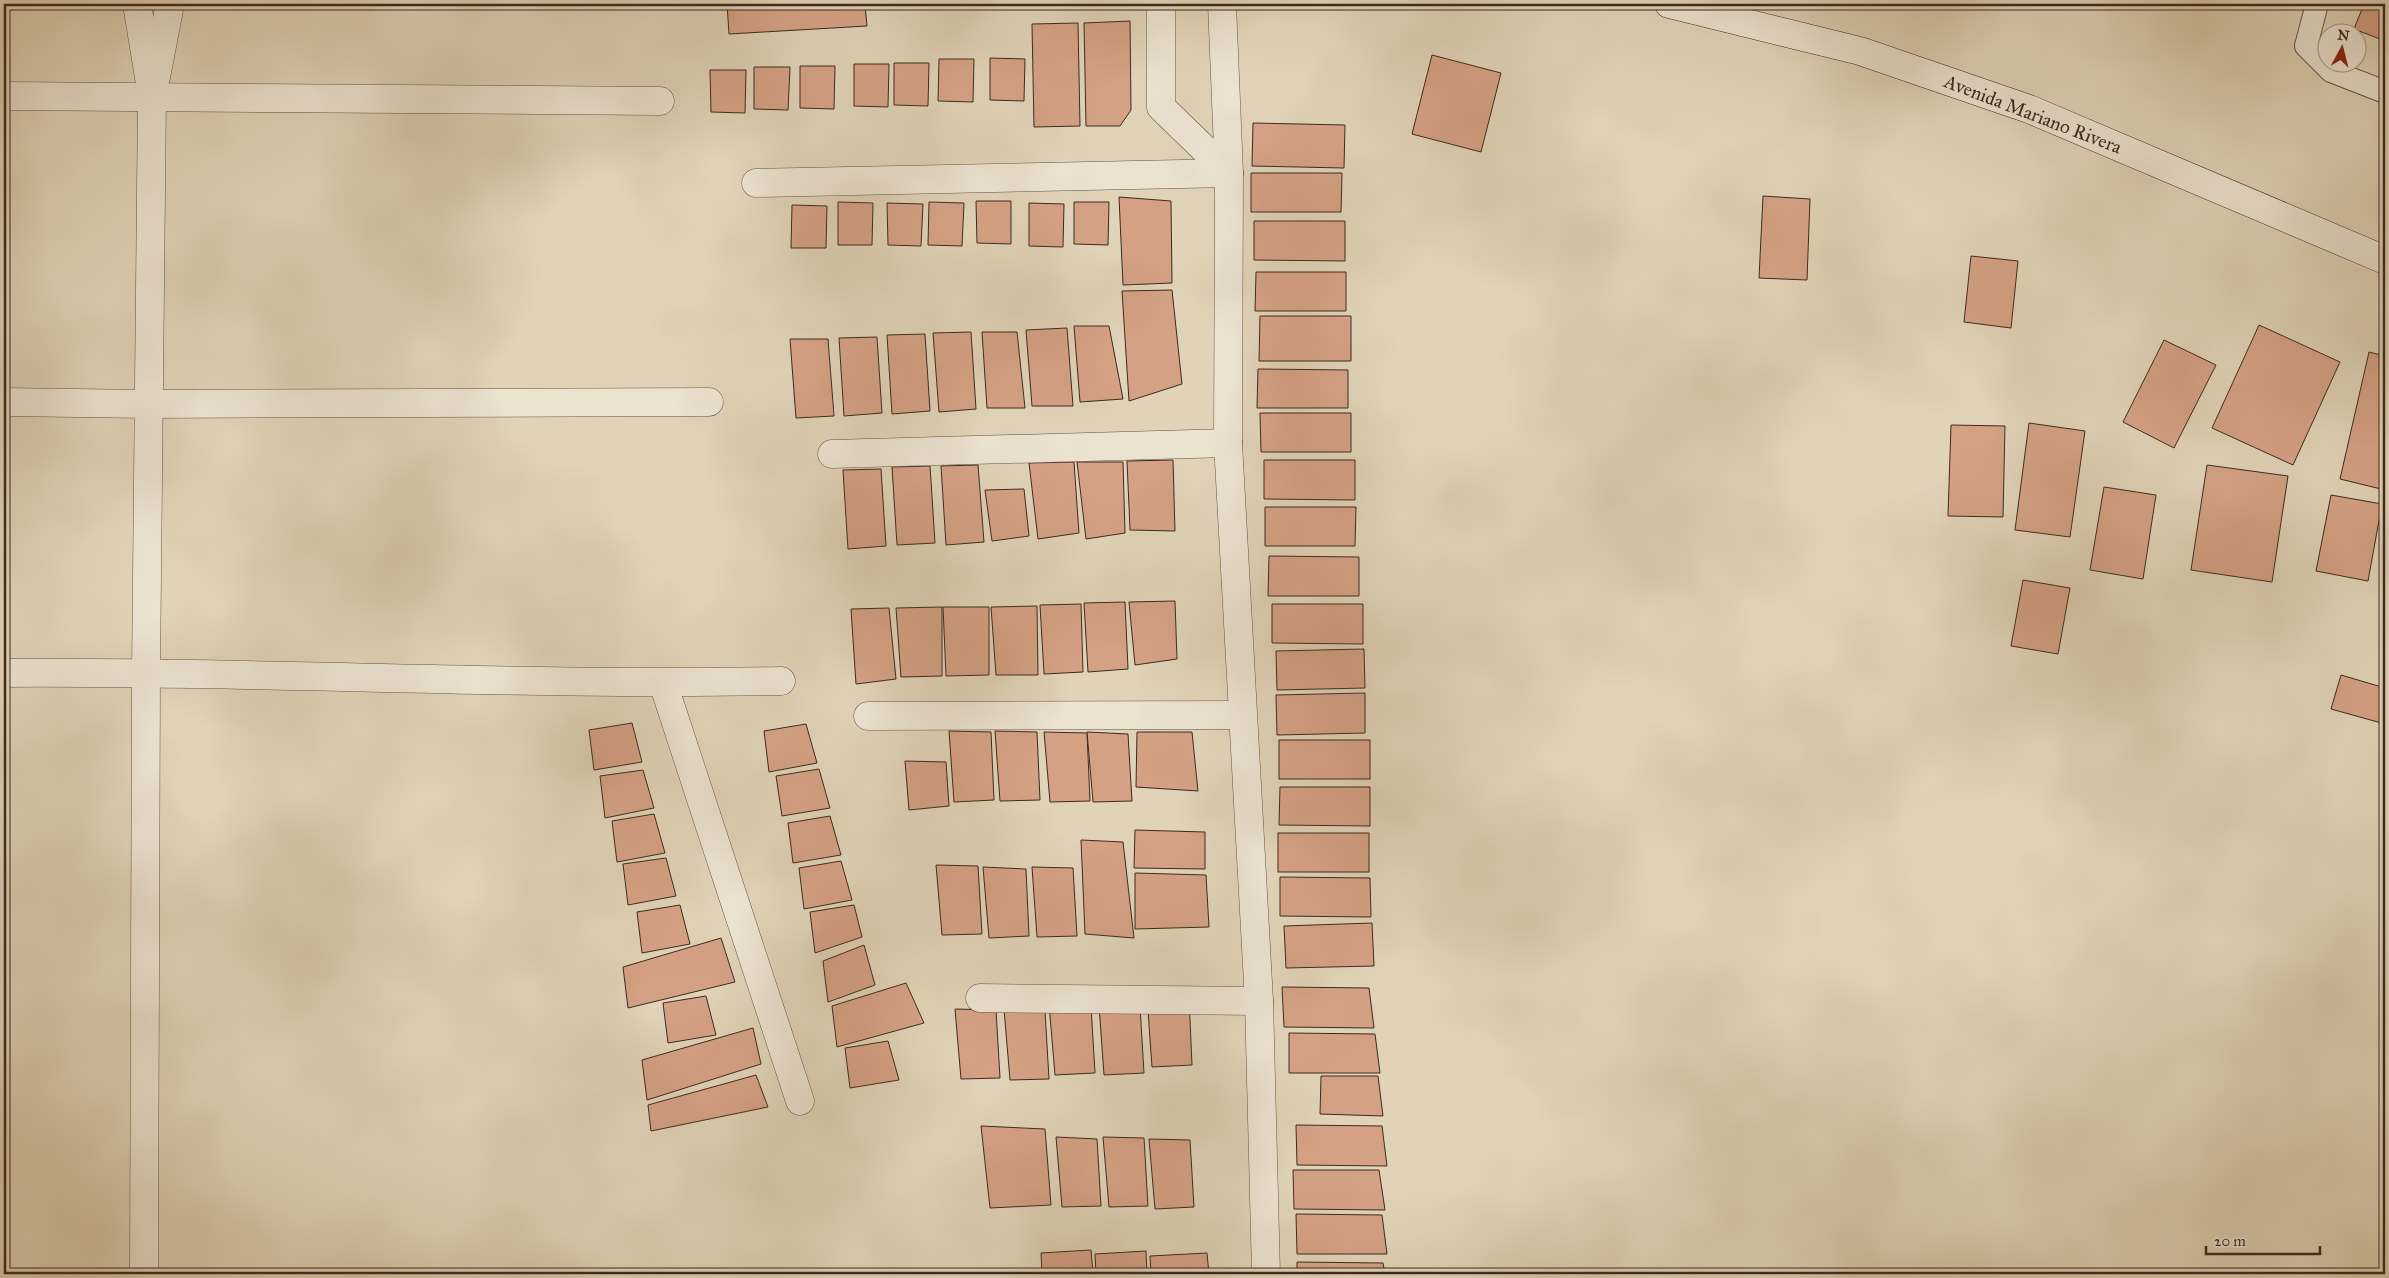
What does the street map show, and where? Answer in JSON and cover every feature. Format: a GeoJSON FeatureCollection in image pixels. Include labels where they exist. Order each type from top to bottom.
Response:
{"type":"FeatureCollection","features":[{"type":"Feature","properties":{"kind":"street"},"geometry":{"type":"LineString","coordinates":[[137,4],[152,96],[146,672],[144,1274]]}},
{"type":"Feature","properties":{"kind":"street"},"geometry":{"type":"LineString","coordinates":[[152,96],[170,4]]}},
{"type":"Feature","properties":{"kind":"street"},"geometry":{"type":"LineString","coordinates":[[1160,4],[1161,107],[1229,173]]}},
{"type":"Feature","properties":{"kind":"street"},"geometry":{"type":"LineString","coordinates":[[1222,4],[1229,173],[1228,443],[1241,715],[1258,1001],[1266,1274]]}},
{"type":"Feature","properties":{"kind":"street","name":"Avenida Mariano Rivera"},"geometry":{"type":"LineString","coordinates":[[1670,4],[1860,51],[2029,109],[2385,260]]}},
{"type":"Feature","properties":{"kind":"street"},"geometry":{"type":"LineString","coordinates":[[4,96],[660,101]]}},
{"type":"Feature","properties":{"kind":"street"},"geometry":{"type":"LineString","coordinates":[[756,183],[1229,173]]}},
{"type":"Feature","properties":{"kind":"street"},"geometry":{"type":"LineString","coordinates":[[4,402],[148,404],[709,402]]}},
{"type":"Feature","properties":{"kind":"street"},"geometry":{"type":"LineString","coordinates":[[832,454],[1228,443]]}},
{"type":"Feature","properties":{"kind":"street"},"geometry":{"type":"LineString","coordinates":[[4,674],[146,672],[663,684],[781,682]]}},
{"type":"Feature","properties":{"kind":"street"},"geometry":{"type":"LineString","coordinates":[[663,684],[800,1101]]}},
{"type":"Feature","properties":{"kind":"street"},"geometry":{"type":"LineString","coordinates":[[868,716],[1241,715]]}},
{"type":"Feature","properties":{"kind":"street"},"geometry":{"type":"LineString","coordinates":[[980,998],[1258,1001]]}},
{"type":"Feature","properties":{"kind":"lane"},"geometry":{"type":"LineString","coordinates":[[2317,4],[2306,46],[2331,71],[2385,92]]}},
{"type":"Feature","properties":{"kind":"building"},"geometry":{"type":"Polygon","coordinates":[[[727,4],[865,4],[867,26],[729,34],[727,4]]]}},
{"type":"Feature","properties":{"kind":"building"},"geometry":{"type":"Polygon","coordinates":[[[2364,4],[2385,4],[2385,41],[2366,34],[2366,22],[2357,22],[2364,4]]]}},
{"type":"Feature","properties":{"kind":"building"},"geometry":{"type":"Polygon","coordinates":[[[1130,21],[1131,110],[1120,126],[1086,126],[1084,23],[1130,21]]]}},
{"type":"Feature","properties":{"kind":"building"},"geometry":{"type":"Polygon","coordinates":[[[1078,23],[1080,126],[1034,127],[1032,24],[1078,23]]]}},
{"type":"Feature","properties":{"kind":"building"},"geometry":{"type":"Polygon","coordinates":[[[1432,55],[1501,73],[1481,152],[1412,134],[1432,55]]]}},
{"type":"Feature","properties":{"kind":"building"},"geometry":{"type":"Polygon","coordinates":[[[990,58],[1025,59],[1024,101],[990,100],[990,58]]]}},
{"type":"Feature","properties":{"kind":"building"},"geometry":{"type":"Polygon","coordinates":[[[939,59],[974,59],[973,102],[938,101],[939,59]]]}},
{"type":"Feature","properties":{"kind":"building"},"geometry":{"type":"Polygon","coordinates":[[[894,63],[929,63],[928,106],[894,105],[894,63]]]}},
{"type":"Feature","properties":{"kind":"building"},"geometry":{"type":"Polygon","coordinates":[[[854,64],[889,64],[888,107],[854,106],[854,64]]]}},
{"type":"Feature","properties":{"kind":"building"},"geometry":{"type":"Polygon","coordinates":[[[800,66],[835,66],[834,109],[800,108],[800,66]]]}},
{"type":"Feature","properties":{"kind":"building"},"geometry":{"type":"Polygon","coordinates":[[[754,67],[790,67],[788,110],[754,109],[754,67]]]}},
{"type":"Feature","properties":{"kind":"building"},"geometry":{"type":"Polygon","coordinates":[[[710,70],[746,70],[745,113],[711,112],[710,70]]]}},
{"type":"Feature","properties":{"kind":"building"},"geometry":{"type":"Polygon","coordinates":[[[1253,123],[1345,125],[1344,168],[1252,166],[1253,123]]]}},
{"type":"Feature","properties":{"kind":"building"},"geometry":{"type":"Polygon","coordinates":[[[1251,173],[1342,173],[1341,212],[1251,212],[1251,173]]]}},
{"type":"Feature","properties":{"kind":"building"},"geometry":{"type":"Polygon","coordinates":[[[1763,196],[1810,199],[1807,280],[1759,278],[1763,196]]]}},
{"type":"Feature","properties":{"kind":"building"},"geometry":{"type":"Polygon","coordinates":[[[1119,197],[1171,201],[1172,283],[1123,285],[1119,197]]]}},
{"type":"Feature","properties":{"kind":"building"},"geometry":{"type":"Polygon","coordinates":[[[976,201],[1011,201],[1011,244],[977,243],[976,201]]]}},
{"type":"Feature","properties":{"kind":"building"},"geometry":{"type":"Polygon","coordinates":[[[838,202],[873,203],[872,245],[838,245],[838,202]]]}},
{"type":"Feature","properties":{"kind":"building"},"geometry":{"type":"Polygon","coordinates":[[[929,202],[964,203],[962,246],[928,245],[929,202]]]}},
{"type":"Feature","properties":{"kind":"building"},"geometry":{"type":"Polygon","coordinates":[[[1074,202],[1109,202],[1108,245],[1074,244],[1074,202]]]}},
{"type":"Feature","properties":{"kind":"building"},"geometry":{"type":"Polygon","coordinates":[[[887,203],[923,204],[921,246],[888,245],[887,203]]]}},
{"type":"Feature","properties":{"kind":"building"},"geometry":{"type":"Polygon","coordinates":[[[1029,203],[1064,204],[1063,247],[1029,246],[1029,203]]]}},
{"type":"Feature","properties":{"kind":"building"},"geometry":{"type":"Polygon","coordinates":[[[792,205],[827,206],[826,248],[791,248],[792,205]]]}},
{"type":"Feature","properties":{"kind":"building"},"geometry":{"type":"Polygon","coordinates":[[[1254,221],[1345,221],[1345,261],[1254,260],[1254,221]]]}},
{"type":"Feature","properties":{"kind":"building"},"geometry":{"type":"Polygon","coordinates":[[[1971,256],[2018,261],[2011,328],[1964,322],[1971,256]]]}},
{"type":"Feature","properties":{"kind":"building"},"geometry":{"type":"Polygon","coordinates":[[[1256,272],[1346,272],[1346,311],[1255,311],[1256,272]]]}},
{"type":"Feature","properties":{"kind":"building"},"geometry":{"type":"Polygon","coordinates":[[[1172,290],[1182,384],[1129,401],[1122,291],[1172,290]]]}},
{"type":"Feature","properties":{"kind":"building"},"geometry":{"type":"Polygon","coordinates":[[[1260,316],[1351,316],[1351,361],[1259,361],[1260,316]]]}},
{"type":"Feature","properties":{"kind":"building"},"geometry":{"type":"Polygon","coordinates":[[[2259,325],[2340,362],[2293,465],[2212,428],[2259,325]]]}},
{"type":"Feature","properties":{"kind":"building"},"geometry":{"type":"Polygon","coordinates":[[[1074,326],[1109,326],[1123,399],[1080,402],[1074,326]]]}},
{"type":"Feature","properties":{"kind":"building"},"geometry":{"type":"Polygon","coordinates":[[[1067,328],[1073,406],[1032,406],[1026,330],[1067,328]]]}},
{"type":"Feature","properties":{"kind":"building"},"geometry":{"type":"Polygon","coordinates":[[[971,332],[976,409],[939,412],[933,333],[971,332]]]}},
{"type":"Feature","properties":{"kind":"building"},"geometry":{"type":"Polygon","coordinates":[[[982,332],[1017,332],[1025,408],[987,408],[982,332]]]}},
{"type":"Feature","properties":{"kind":"building"},"geometry":{"type":"Polygon","coordinates":[[[925,334],[930,411],[892,414],[887,335],[925,334]]]}},
{"type":"Feature","properties":{"kind":"building"},"geometry":{"type":"Polygon","coordinates":[[[877,337],[882,413],[844,416],[839,338],[877,337]]]}},
{"type":"Feature","properties":{"kind":"building"},"geometry":{"type":"Polygon","coordinates":[[[790,339],[828,339],[834,416],[796,418],[790,339]]]}},
{"type":"Feature","properties":{"kind":"building"},"geometry":{"type":"Polygon","coordinates":[[[2164,340],[2216,365],[2174,448],[2123,422],[2164,340]]]}},
{"type":"Feature","properties":{"kind":"building"},"geometry":{"type":"Polygon","coordinates":[[[2369,352],[2385,356],[2385,490],[2340,479],[2369,352]]]}},
{"type":"Feature","properties":{"kind":"building"},"geometry":{"type":"Polygon","coordinates":[[[1258,369],[1348,370],[1348,408],[1257,408],[1258,369]]]}},
{"type":"Feature","properties":{"kind":"building"},"geometry":{"type":"Polygon","coordinates":[[[1260,413],[1351,413],[1351,452],[1261,452],[1260,413]]]}},
{"type":"Feature","properties":{"kind":"building"},"geometry":{"type":"Polygon","coordinates":[[[2029,423],[2085,431],[2070,537],[2015,530],[2029,423]]]}},
{"type":"Feature","properties":{"kind":"building"},"geometry":{"type":"Polygon","coordinates":[[[1951,425],[2005,426],[2003,517],[1948,516],[1951,425]]]}},
{"type":"Feature","properties":{"kind":"building"},"geometry":{"type":"Polygon","coordinates":[[[1173,460],[1175,531],[1130,530],[1127,461],[1173,460]]]}},
{"type":"Feature","properties":{"kind":"building"},"geometry":{"type":"Polygon","coordinates":[[[1264,460],[1355,460],[1355,500],[1264,499],[1264,460]]]}},
{"type":"Feature","properties":{"kind":"building"},"geometry":{"type":"Polygon","coordinates":[[[1074,462],[1079,533],[1038,539],[1029,463],[1074,462]]]}},
{"type":"Feature","properties":{"kind":"building"},"geometry":{"type":"Polygon","coordinates":[[[1077,462],[1123,462],[1125,533],[1086,539],[1077,462]]]}},
{"type":"Feature","properties":{"kind":"building"},"geometry":{"type":"Polygon","coordinates":[[[978,465],[984,542],[946,545],[941,466],[978,465]]]}},
{"type":"Feature","properties":{"kind":"building"},"geometry":{"type":"Polygon","coordinates":[[[2207,465],[2288,476],[2272,582],[2191,570],[2207,465]]]}},
{"type":"Feature","properties":{"kind":"building"},"geometry":{"type":"Polygon","coordinates":[[[930,466],[935,543],[897,545],[892,467],[930,466]]]}},
{"type":"Feature","properties":{"kind":"building"},"geometry":{"type":"Polygon","coordinates":[[[881,469],[886,546],[848,549],[843,470],[881,469]]]}},
{"type":"Feature","properties":{"kind":"building"},"geometry":{"type":"Polygon","coordinates":[[[2104,487],[2156,495],[2143,579],[2090,570],[2104,487]]]}},
{"type":"Feature","properties":{"kind":"building"},"geometry":{"type":"Polygon","coordinates":[[[1024,489],[1029,536],[992,541],[985,490],[1024,489]]]}},
{"type":"Feature","properties":{"kind":"building"},"geometry":{"type":"Polygon","coordinates":[[[2331,495],[2382,504],[2368,581],[2316,571],[2331,495]]]}},
{"type":"Feature","properties":{"kind":"building"},"geometry":{"type":"Polygon","coordinates":[[[1265,507],[1356,507],[1355,546],[1265,546],[1265,507]]]}},
{"type":"Feature","properties":{"kind":"building"},"geometry":{"type":"Polygon","coordinates":[[[1269,556],[1359,557],[1359,596],[1268,596],[1269,556]]]}},
{"type":"Feature","properties":{"kind":"building"},"geometry":{"type":"Polygon","coordinates":[[[2023,580],[2070,588],[2058,654],[2011,646],[2023,580]]]}},
{"type":"Feature","properties":{"kind":"building"},"geometry":{"type":"Polygon","coordinates":[[[1175,601],[1177,659],[1135,665],[1129,602],[1175,601]]]}},
{"type":"Feature","properties":{"kind":"building"},"geometry":{"type":"Polygon","coordinates":[[[1125,602],[1128,669],[1088,672],[1084,603],[1125,602]]]}},
{"type":"Feature","properties":{"kind":"building"},"geometry":{"type":"Polygon","coordinates":[[[1081,604],[1083,672],[1044,674],[1040,605],[1081,604]]]}},
{"type":"Feature","properties":{"kind":"building"},"geometry":{"type":"Polygon","coordinates":[[[1272,604],[1363,604],[1363,644],[1272,643],[1272,604]]]}},
{"type":"Feature","properties":{"kind":"building"},"geometry":{"type":"Polygon","coordinates":[[[1037,606],[1038,675],[996,675],[991,607],[1037,606]]]}},
{"type":"Feature","properties":{"kind":"building"},"geometry":{"type":"Polygon","coordinates":[[[942,607],[942,676],[901,677],[896,608],[942,607]]]}},
{"type":"Feature","properties":{"kind":"building"},"geometry":{"type":"Polygon","coordinates":[[[943,607],[989,607],[989,675],[946,676],[943,607]]]}},
{"type":"Feature","properties":{"kind":"building"},"geometry":{"type":"Polygon","coordinates":[[[889,608],[896,679],[856,684],[851,609],[889,608]]]}},
{"type":"Feature","properties":{"kind":"building"},"geometry":{"type":"Polygon","coordinates":[[[1364,649],[1365,688],[1277,690],[1276,651],[1364,649]]]}},
{"type":"Feature","properties":{"kind":"building"},"geometry":{"type":"Polygon","coordinates":[[[2341,675],[2385,688],[2385,724],[2331,709],[2341,675]]]}},
{"type":"Feature","properties":{"kind":"building"},"geometry":{"type":"Polygon","coordinates":[[[1365,693],[1365,733],[1277,735],[1276,695],[1365,693]]]}},
{"type":"Feature","properties":{"kind":"building"},"geometry":{"type":"Polygon","coordinates":[[[632,723],[642,762],[594,770],[589,730],[632,723]]]}},
{"type":"Feature","properties":{"kind":"building"},"geometry":{"type":"Polygon","coordinates":[[[806,724],[817,763],[769,772],[764,731],[806,724]]]}},
{"type":"Feature","properties":{"kind":"building"},"geometry":{"type":"Polygon","coordinates":[[[949,731],[991,732],[994,800],[954,802],[949,731]]]}},
{"type":"Feature","properties":{"kind":"building"},"geometry":{"type":"Polygon","coordinates":[[[995,731],[1037,732],[1040,800],[1000,801],[995,731]]]}},
{"type":"Feature","properties":{"kind":"building"},"geometry":{"type":"Polygon","coordinates":[[[1044,732],[1087,733],[1090,801],[1050,802],[1044,732]]]}},
{"type":"Feature","properties":{"kind":"building"},"geometry":{"type":"Polygon","coordinates":[[[1087,732],[1128,734],[1132,801],[1093,802],[1087,732]]]}},
{"type":"Feature","properties":{"kind":"building"},"geometry":{"type":"Polygon","coordinates":[[[1137,732],[1192,732],[1198,791],[1136,787],[1137,732]]]}},
{"type":"Feature","properties":{"kind":"building"},"geometry":{"type":"Polygon","coordinates":[[[1279,740],[1370,740],[1370,779],[1279,779],[1279,740]]]}},
{"type":"Feature","properties":{"kind":"building"},"geometry":{"type":"Polygon","coordinates":[[[905,761],[946,762],[949,806],[909,810],[905,761]]]}},
{"type":"Feature","properties":{"kind":"building"},"geometry":{"type":"Polygon","coordinates":[[[819,769],[830,808],[782,816],[776,776],[819,769]]]}},
{"type":"Feature","properties":{"kind":"building"},"geometry":{"type":"Polygon","coordinates":[[[643,770],[654,808],[605,818],[600,776],[643,770]]]}},
{"type":"Feature","properties":{"kind":"building"},"geometry":{"type":"Polygon","coordinates":[[[1280,787],[1370,787],[1370,826],[1279,825],[1280,787]]]}},
{"type":"Feature","properties":{"kind":"building"},"geometry":{"type":"Polygon","coordinates":[[[654,814],[665,853],[617,862],[612,821],[654,814]]]}},
{"type":"Feature","properties":{"kind":"building"},"geometry":{"type":"Polygon","coordinates":[[[830,816],[841,855],[793,863],[788,823],[830,816]]]}},
{"type":"Feature","properties":{"kind":"building"},"geometry":{"type":"Polygon","coordinates":[[[1135,830],[1205,832],[1205,869],[1134,868],[1135,830]]]}},
{"type":"Feature","properties":{"kind":"building"},"geometry":{"type":"Polygon","coordinates":[[[1278,833],[1369,833],[1369,872],[1278,872],[1278,833]]]}},
{"type":"Feature","properties":{"kind":"building"},"geometry":{"type":"Polygon","coordinates":[[[1081,840],[1123,842],[1134,938],[1085,934],[1081,840]]]}},
{"type":"Feature","properties":{"kind":"building"},"geometry":{"type":"Polygon","coordinates":[[[666,858],[676,896],[628,905],[623,864],[666,858]]]}},
{"type":"Feature","properties":{"kind":"building"},"geometry":{"type":"Polygon","coordinates":[[[841,861],[852,900],[804,909],[799,868],[841,861]]]}},
{"type":"Feature","properties":{"kind":"building"},"geometry":{"type":"Polygon","coordinates":[[[936,865],[978,866],[982,934],[942,935],[936,865]]]}},
{"type":"Feature","properties":{"kind":"building"},"geometry":{"type":"Polygon","coordinates":[[[983,867],[1026,869],[1029,936],[989,938],[983,867]]]}},
{"type":"Feature","properties":{"kind":"building"},"geometry":{"type":"Polygon","coordinates":[[[1032,867],[1073,868],[1077,936],[1037,937],[1032,867]]]}},
{"type":"Feature","properties":{"kind":"building"},"geometry":{"type":"Polygon","coordinates":[[[1135,873],[1206,875],[1209,927],[1135,929],[1135,873]]]}},
{"type":"Feature","properties":{"kind":"building"},"geometry":{"type":"Polygon","coordinates":[[[1280,877],[1370,878],[1371,917],[1280,916],[1280,877]]]}},
{"type":"Feature","properties":{"kind":"building"},"geometry":{"type":"Polygon","coordinates":[[[680,905],[690,944],[642,953],[637,912],[680,905]]]}},
{"type":"Feature","properties":{"kind":"building"},"geometry":{"type":"Polygon","coordinates":[[[854,905],[862,937],[815,953],[810,912],[854,905]]]}},
{"type":"Feature","properties":{"kind":"building"},"geometry":{"type":"Polygon","coordinates":[[[1372,923],[1374,966],[1286,968],[1284,926],[1372,923]]]}},
{"type":"Feature","properties":{"kind":"building"},"geometry":{"type":"Polygon","coordinates":[[[721,938],[735,982],[628,1008],[623,967],[721,938]]]}},
{"type":"Feature","properties":{"kind":"building"},"geometry":{"type":"Polygon","coordinates":[[[864,945],[875,985],[828,1002],[823,961],[864,945]]]}},
{"type":"Feature","properties":{"kind":"building"},"geometry":{"type":"Polygon","coordinates":[[[906,983],[924,1023],[837,1047],[832,1006],[906,983]]]}},
{"type":"Feature","properties":{"kind":"building"},"geometry":{"type":"Polygon","coordinates":[[[1282,987],[1369,988],[1374,1028],[1284,1027],[1282,987]]]}},
{"type":"Feature","properties":{"kind":"building"},"geometry":{"type":"Polygon","coordinates":[[[706,996],[716,1035],[668,1043],[663,1003],[706,996]]]}},
{"type":"Feature","properties":{"kind":"building"},"geometry":{"type":"Polygon","coordinates":[[[1147,996],[1189,997],[1192,1065],[1152,1067],[1147,996]]]}},
{"type":"Feature","properties":{"kind":"building"},"geometry":{"type":"Polygon","coordinates":[[[1049,1004],[1091,1006],[1095,1073],[1055,1075],[1049,1004]]]}},
{"type":"Feature","properties":{"kind":"building"},"geometry":{"type":"Polygon","coordinates":[[[1099,1005],[1140,1006],[1144,1073],[1104,1075],[1099,1005]]]}},
{"type":"Feature","properties":{"kind":"building"},"geometry":{"type":"Polygon","coordinates":[[[955,1009],[996,1010],[1000,1078],[961,1079],[955,1009]]]}},
{"type":"Feature","properties":{"kind":"building"},"geometry":{"type":"Polygon","coordinates":[[[1004,1009],[1045,1011],[1049,1079],[1010,1080],[1004,1009]]]}},
{"type":"Feature","properties":{"kind":"building"},"geometry":{"type":"Polygon","coordinates":[[[753,1028],[761,1064],[647,1100],[642,1060],[753,1028]]]}},
{"type":"Feature","properties":{"kind":"building"},"geometry":{"type":"Polygon","coordinates":[[[1289,1033],[1375,1034],[1380,1073],[1289,1073],[1289,1033]]]}},
{"type":"Feature","properties":{"kind":"building"},"geometry":{"type":"Polygon","coordinates":[[[888,1041],[899,1080],[850,1088],[845,1048],[888,1041]]]}},
{"type":"Feature","properties":{"kind":"building"},"geometry":{"type":"Polygon","coordinates":[[[756,1075],[768,1107],[651,1131],[648,1105],[756,1075]]]}},
{"type":"Feature","properties":{"kind":"building"},"geometry":{"type":"Polygon","coordinates":[[[1321,1076],[1378,1076],[1383,1116],[1320,1114],[1321,1076]]]}},
{"type":"Feature","properties":{"kind":"building"},"geometry":{"type":"Polygon","coordinates":[[[1296,1125],[1382,1126],[1387,1166],[1297,1165],[1296,1125]]]}},
{"type":"Feature","properties":{"kind":"building"},"geometry":{"type":"Polygon","coordinates":[[[981,1126],[1045,1129],[1051,1205],[990,1208],[981,1126]]]}},
{"type":"Feature","properties":{"kind":"building"},"geometry":{"type":"Polygon","coordinates":[[[1056,1137],[1097,1139],[1101,1206],[1062,1207],[1056,1137]]]}},
{"type":"Feature","properties":{"kind":"building"},"geometry":{"type":"Polygon","coordinates":[[[1103,1137],[1144,1138],[1148,1206],[1109,1207],[1103,1137]]]}},
{"type":"Feature","properties":{"kind":"building"},"geometry":{"type":"Polygon","coordinates":[[[1149,1139],[1190,1140],[1194,1207],[1155,1209],[1149,1139]]]}},
{"type":"Feature","properties":{"kind":"building"},"geometry":{"type":"Polygon","coordinates":[[[1293,1170],[1379,1170],[1385,1210],[1294,1209],[1293,1170]]]}},
{"type":"Feature","properties":{"kind":"building"},"geometry":{"type":"Polygon","coordinates":[[[1296,1214],[1382,1215],[1387,1254],[1297,1254],[1296,1214]]]}},
{"type":"Feature","properties":{"kind":"building"},"geometry":{"type":"Polygon","coordinates":[[[1091,1250],[1093,1274],[1042,1274],[1041,1253],[1091,1250]]]}},
{"type":"Feature","properties":{"kind":"building"},"geometry":{"type":"Polygon","coordinates":[[[1146,1251],[1147,1274],[1096,1274],[1095,1254],[1146,1251]]]}},
{"type":"Feature","properties":{"kind":"building"},"geometry":{"type":"Polygon","coordinates":[[[1207,1253],[1209,1274],[1151,1274],[1150,1256],[1207,1253]]]}},
{"type":"Feature","properties":{"kind":"building"},"geometry":{"type":"Polygon","coordinates":[[[1297,1262],[1383,1263],[1385,1274],[1297,1274],[1297,1262]]]}}]}
